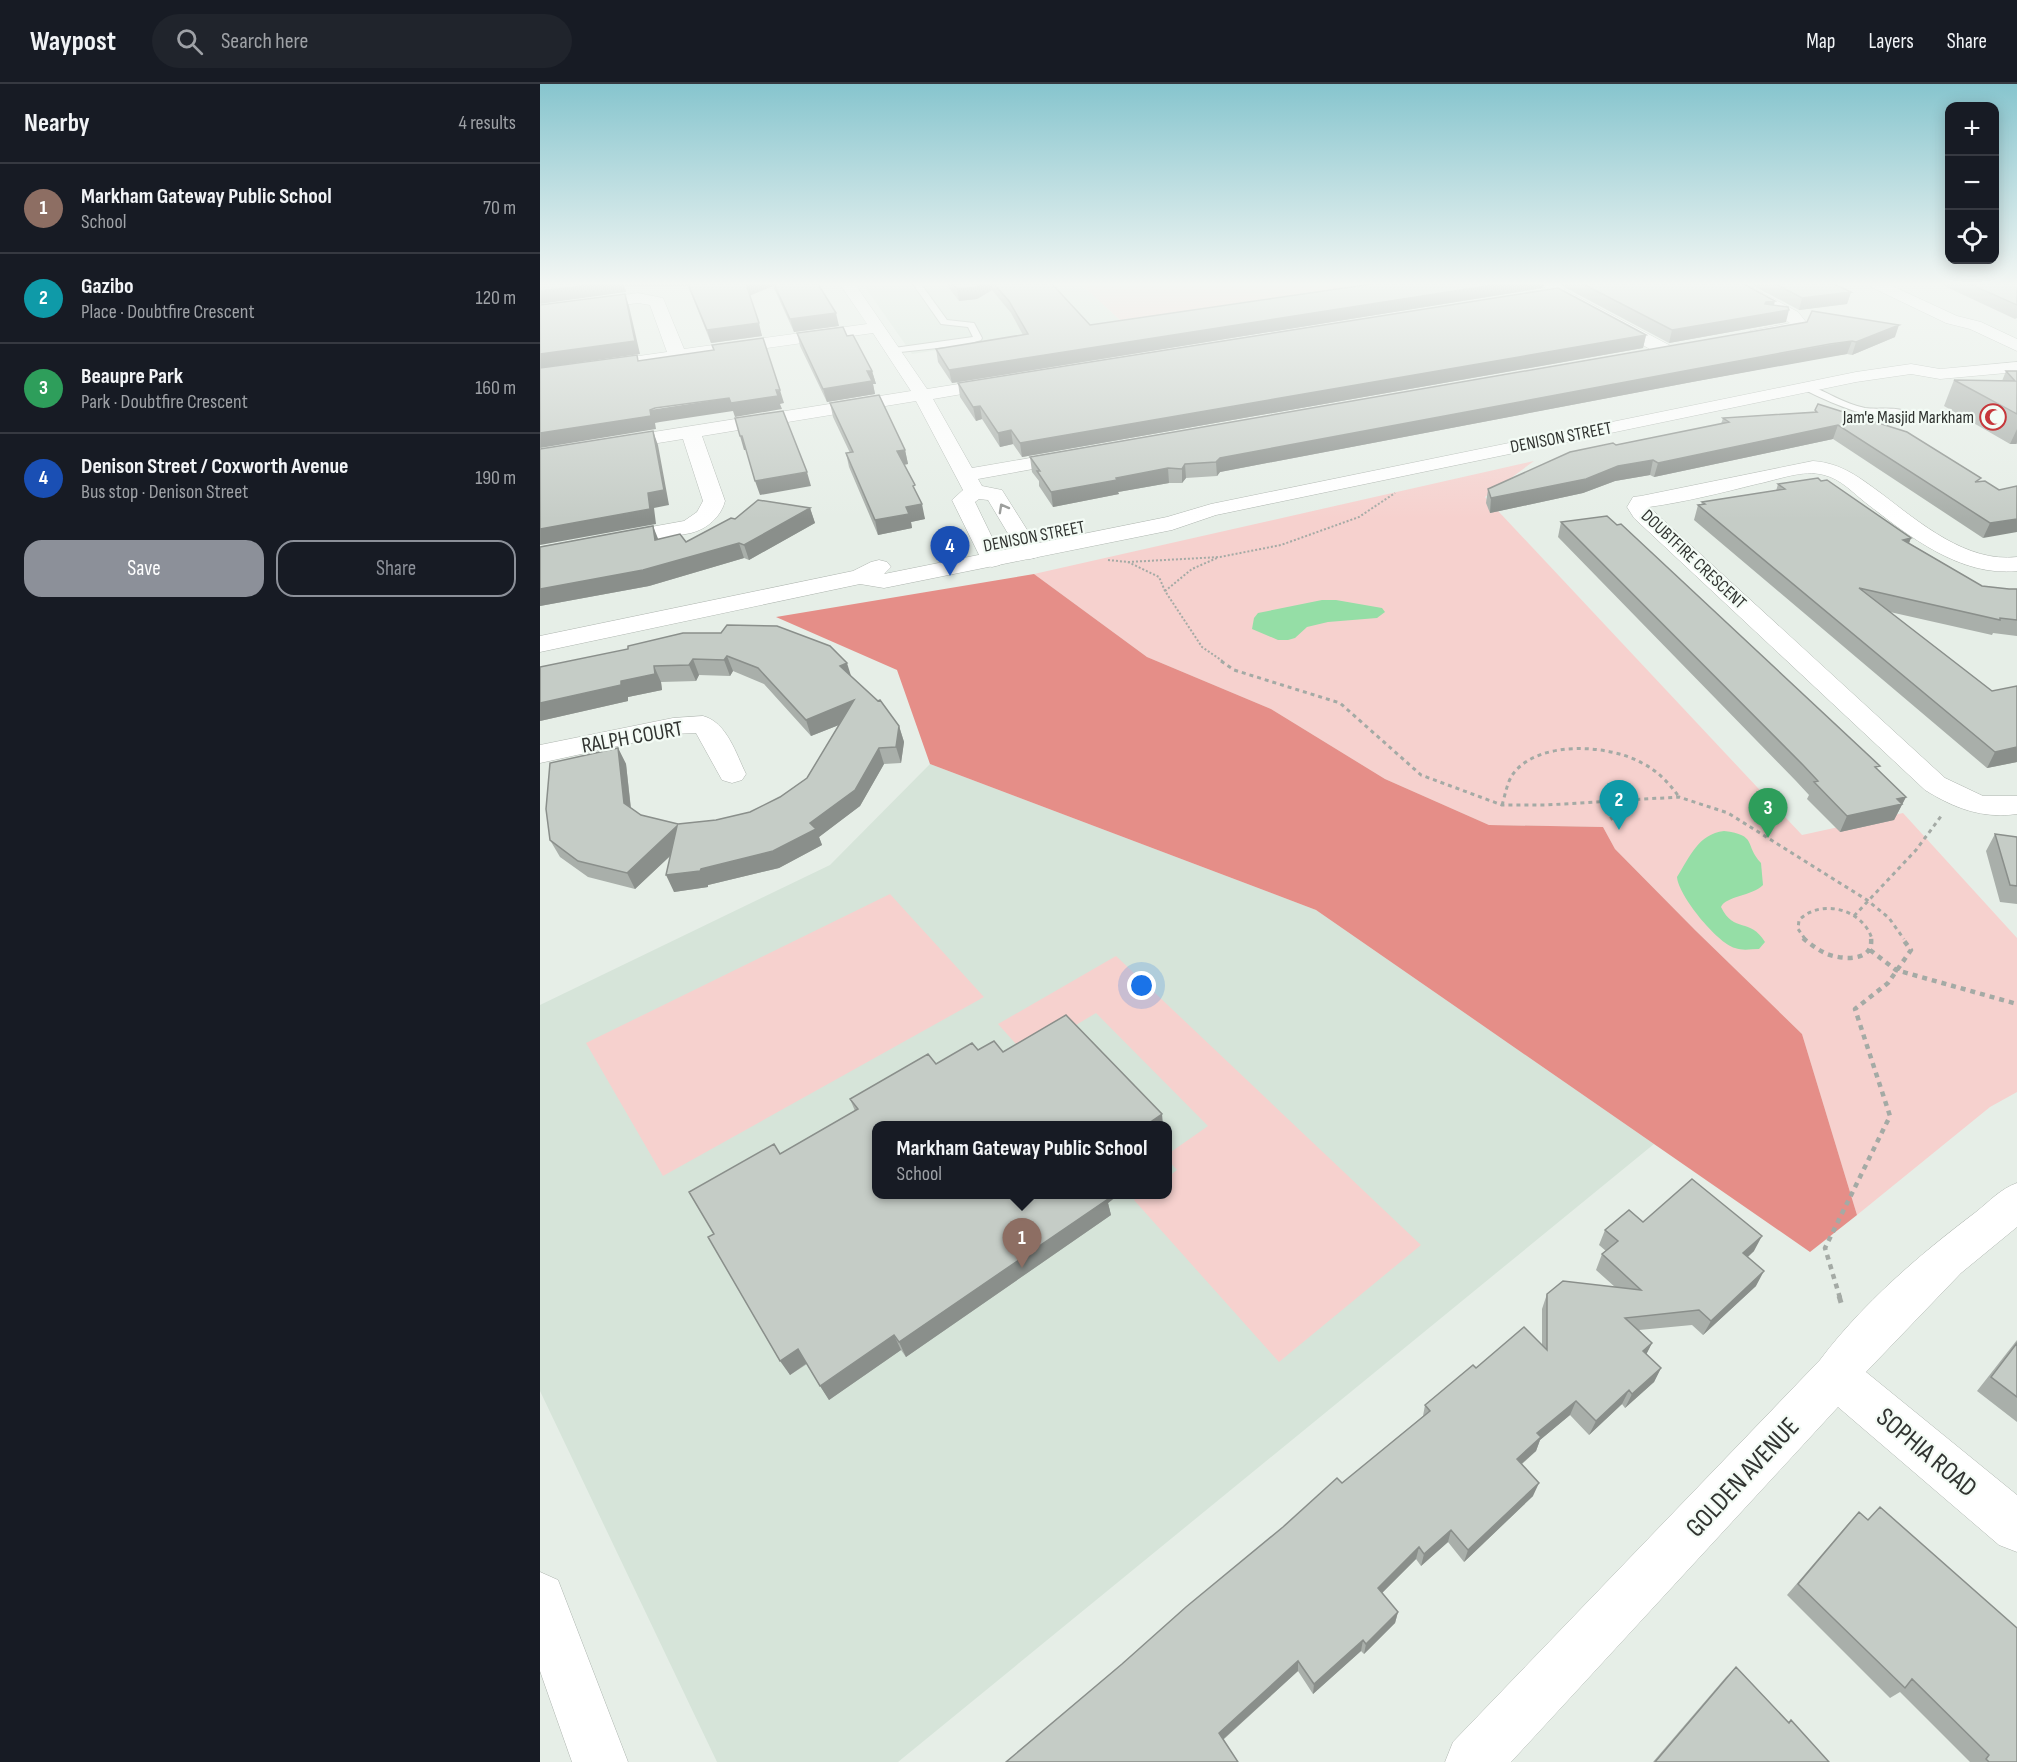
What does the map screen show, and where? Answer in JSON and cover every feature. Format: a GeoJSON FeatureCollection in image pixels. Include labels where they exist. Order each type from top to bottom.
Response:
{"type":"FeatureCollection","features":[{"type":"Feature","properties":{"kind":"street"},"geometry":{"type":"LineString","coordinates":[[540,375],[627,362]]}},
{"type":"Feature","properties":{"kind":"street"},"geometry":{"type":"LineString","coordinates":[[901,362],[971,483],[995,494],[1026,545]]}},
{"type":"Feature","properties":{"kind":"street","name":"DENISON STREET"},"geometry":{"type":"LineString","coordinates":[[540,644],[860,578],[884,581],[1026,545],[1172,523],[1211,510],[1856,377],[1911,369],[1940,374],[1992,362]]}},
{"type":"Feature","properties":{"kind":"street"},"geometry":{"type":"LineString","coordinates":[[540,456],[1024,378]]}},
{"type":"Feature","properties":{"kind":"street"},"geometry":{"type":"LineString","coordinates":[[540,554],[667,532],[691,526],[705,517],[712,509],[714,501],[691,432]]}},
{"type":"Feature","properties":{"kind":"street"},"geometry":{"type":"LineString","coordinates":[[971,483],[1092,453]]}},
{"type":"Feature","properties":{"kind":"street","name":"DOUBTFIRE CRESCENT"},"geometry":{"type":"LineString","coordinates":[[2017,564],[1988,566],[1964,558],[1873,497],[1847,476],[1822,467],[1789,471],[1641,502],[1638,507],[1935,784],[1975,806],[2017,805]]}},
{"type":"Feature","properties":{"kind":"street"},"geometry":{"type":"LineString","coordinates":[[971,483],[963,500],[989,553]]}},
{"type":"Feature","properties":{"kind":"street","name":"RALPH COURT"},"geometry":{"type":"LineString","coordinates":[[540,754],[672,726],[703,724],[713,735],[732,774]]}},
{"type":"Feature","properties":{"kind":"street","name":"GOLDEN AVENUE"},"geometry":{"type":"LineString","coordinates":[[1473,1762],[1946,1259],[1994,1222],[2017,1200]]}},
{"type":"Feature","properties":{"kind":"street","name":"SOPHIA ROAD"},"geometry":{"type":"LineString","coordinates":[[1846,1363],[2017,1527]]}},
{"type":"Feature","properties":{"kind":"street"},"geometry":{"type":"LineString","coordinates":[[540,1598],[600,1762]]}},
{"type":"Feature","properties":{"kind":"lane"},"geometry":{"type":"LineString","coordinates":[[1806,387],[1849,408],[1865,413],[1903,413]]}},
{"type":"Feature","properties":{"kind":"path"},"geometry":{"type":"LineString","coordinates":[[1107,560],[1128,562],[1220,557],[1281,545],[1359,517],[1392,497],[1399,487]]}},
{"type":"Feature","properties":{"kind":"path"},"geometry":{"type":"LineString","coordinates":[[1165,591],[1192,568],[1220,557]]}},
{"type":"Feature","properties":{"kind":"path"},"geometry":{"type":"LineString","coordinates":[[1128,562],[1158,578],[1202,647],[1234,670],[1340,703],[1421,775],[1503,805],[1679,797],[1728,813],[1798,855],[1867,900],[1889,918],[1911,950],[1888,983],[1855,1009],[1890,1116],[1825,1248],[1846,1363]]}},
{"type":"Feature","properties":{"kind":"path"},"geometry":{"type":"LineString","coordinates":[[1503,805],[1512,775],[1519,769],[1532,759],[1573,747],[1612,753],[1641,762],[1666,779],[1679,797]]}},
{"type":"Feature","properties":{"kind":"path"},"geometry":{"type":"LineString","coordinates":[[1854,916],[1916,850],[1956,796]]}},
{"type":"Feature","properties":{"kind":"path"},"geometry":{"type":"LineString","coordinates":[[1601,802],[1614,822]]}},
{"type":"Feature","properties":{"kind":"path"},"geometry":{"type":"LineString","coordinates":[[1834,909],[1854,916],[1871,932],[1873,941],[1870,950],[1862,956],[1852,958],[1825,954],[1811,946],[1798,929],[1798,921],[1802,914],[1810,910],[1834,909]]}},
{"type":"Feature","properties":{"kind":"path"},"geometry":{"type":"LineString","coordinates":[[1870,950],[1896,970],[2017,1004]]}},
{"type":"Feature","properties":{"kind":"shaded area"},"geometry":{"type":"Polygon","coordinates":[[[1534,461],[1485,497],[1802,835],[1903,813],[2017,938],[2017,1092],[1990,1107],[1857,1215],[1802,1034],[1615,849],[1603,827],[1489,825],[1385,779],[1271,709],[1147,657],[1034,574],[1534,461]]]}},
{"type":"Feature","properties":{"kind":"shaded area"},"geometry":{"type":"Polygon","coordinates":[[[1034,574],[1147,657],[1271,709],[1385,779],[1489,825],[1603,827],[1615,849],[1802,1034],[1857,1215],[1810,1252],[1316,910],[930,764],[897,670],[776,617],[1034,574]]]}},
{"type":"Feature","properties":{"kind":"shaded area"},"geometry":{"type":"Polygon","coordinates":[[[1322,600],[1336,600],[1382,608],[1385,612],[1377,618],[1328,622],[1307,627],[1295,638],[1288,640],[1278,640],[1252,629],[1254,618],[1258,613],[1322,600]]]}},
{"type":"Feature","properties":{"kind":"shaded area"},"geometry":{"type":"Polygon","coordinates":[[[930,764],[1316,910],[1654,1144],[898,1762],[717,1762],[540,1391],[540,1005],[830,865],[930,764]]]}},
{"type":"Feature","properties":{"kind":"shaded area"},"geometry":{"type":"Polygon","coordinates":[[[1724,831],[1746,838],[1761,863],[1763,885],[1752,892],[1728,900],[1721,907],[1731,920],[1759,934],[1765,942],[1759,949],[1738,949],[1718,937],[1691,906],[1679,885],[1677,877],[1701,842],[1715,833],[1724,831]]]}},
{"type":"Feature","properties":{"kind":"shaded area"},"geometry":{"type":"Polygon","coordinates":[[[890,894],[984,997],[663,1176],[586,1043],[890,894]]]}},
{"type":"Feature","properties":{"kind":"shaded area"},"geometry":{"type":"Polygon","coordinates":[[[1116,956],[1421,1245],[1279,1362],[1134,1200],[1172,1199],[1172,1174],[1177,1170],[1172,1164],[1172,1151],[1208,1126],[1096,1013],[1026,1055],[998,1024],[1116,956]]]}},
{"type":"Feature","properties":{"kind":"building"},"geometry":{"type":"Polygon","coordinates":[[[582,362],[771,362],[780,390],[776,390],[778,396],[731,403],[729,398],[655,408],[650,410],[651,416],[540,433],[540,368],[582,362]]]}},
{"type":"Feature","properties":{"kind":"building"},"geometry":{"type":"Polygon","coordinates":[[[811,362],[867,362],[872,371],[867,371],[872,381],[823,389],[811,362]]]}},
{"type":"Feature","properties":{"kind":"building"},"geometry":{"type":"Polygon","coordinates":[[[944,362],[998,362],[949,370],[944,362]]]}},
{"type":"Feature","properties":{"kind":"building"},"geometry":{"type":"Polygon","coordinates":[[[1089,362],[1488,362],[1020,443],[1011,430],[998,433],[980,406],[973,407],[958,383],[1089,362]]]}},
{"type":"Feature","properties":{"kind":"building"},"geometry":{"type":"Polygon","coordinates":[[[1575,362],[1732,362],[1220,458],[1216,462],[1185,464],[1182,469],[1168,468],[1051,492],[1030,457],[1575,362]]]}},
{"type":"Feature","properties":{"kind":"building"},"geometry":{"type":"Polygon","coordinates":[[[2006,371],[2017,371],[2017,414],[1954,380],[2015,381],[2006,371]]]}},
{"type":"Feature","properties":{"kind":"building"},"geometry":{"type":"Polygon","coordinates":[[[879,395],[905,450],[897,451],[922,504],[906,507],[909,514],[875,520],[846,453],[853,452],[830,403],[879,395]]]}},
{"type":"Feature","properties":{"kind":"building"},"geometry":{"type":"Polygon","coordinates":[[[1818,404],[1907,432],[1981,478],[1975,482],[1985,481],[1999,490],[2017,486],[2017,519],[1990,523],[1838,425],[1658,463],[1653,460],[1618,466],[1586,479],[1491,498],[1488,489],[1570,452],[1729,422],[1723,418],[1817,412],[1815,410],[1818,404]]]}},
{"type":"Feature","properties":{"kind":"building"},"geometry":{"type":"Polygon","coordinates":[[[783,411],[807,472],[755,481],[735,418],[783,411]]]}},
{"type":"Feature","properties":{"kind":"building"},"geometry":{"type":"Polygon","coordinates":[[[653,431],[664,490],[648,493],[650,509],[540,529],[540,449],[653,431]]]}},
{"type":"Feature","properties":{"kind":"building"},"geometry":{"type":"Polygon","coordinates":[[[1818,478],[1821,481],[1827,480],[1911,538],[1903,540],[1982,586],[2017,589],[2017,620],[2000,618],[2000,620],[1859,588],[1992,691],[2017,686],[2017,747],[1995,752],[1698,505],[1705,504],[1702,502],[1785,489],[1778,484],[1818,478]]]}},
{"type":"Feature","properties":{"kind":"building"},"geometry":{"type":"Polygon","coordinates":[[[758,500],[810,508],[744,545],[739,543],[643,570],[540,589],[540,547],[653,526],[655,540],[680,534],[686,542],[731,518],[735,519],[758,500]]]}},
{"type":"Feature","properties":{"kind":"building"},"geometry":{"type":"Polygon","coordinates":[[[1607,516],[1617,525],[1621,524],[1880,766],[1875,767],[1906,797],[1897,799],[1902,804],[1847,816],[1814,782],[1818,781],[1803,765],[1561,522],[1607,516]]]}},
{"type":"Feature","properties":{"kind":"building"},"geometry":{"type":"Polygon","coordinates":[[[727,625],[777,626],[830,646],[847,663],[840,666],[878,701],[880,700],[899,726],[896,747],[879,748],[855,790],[810,823],[816,829],[773,851],[700,871],[666,875],[677,826],[627,873],[578,861],[550,840],[546,809],[550,763],[618,748],[624,803],[641,815],[678,824],[716,820],[750,812],[780,797],[807,778],[854,700],[806,720],[758,668],[727,656],[724,660],[693,659],[689,665],[654,666],[655,674],[621,681],[621,685],[540,703],[540,667],[628,649],[628,646],[683,633],[721,633],[727,625]]]}},
{"type":"Feature","properties":{"kind":"building"},"geometry":{"type":"Polygon","coordinates":[[[1995,834],[2017,837],[2017,886],[2010,885],[1995,834]]]}},
{"type":"Feature","properties":{"kind":"building"},"geometry":{"type":"Polygon","coordinates":[[[1066,1015],[1162,1114],[1152,1121],[872,1121],[872,1199],[1108,1199],[899,1342],[894,1335],[820,1386],[798,1349],[780,1361],[708,1237],[714,1234],[689,1192],[774,1144],[780,1154],[858,1109],[850,1099],[928,1054],[936,1064],[972,1043],[978,1050],[994,1041],[1003,1052],[1066,1015]]]}},
{"type":"Feature","properties":{"kind":"building"},"geometry":{"type":"Polygon","coordinates":[[[1692,1179],[1762,1236],[1743,1253],[1764,1271],[1711,1321],[1699,1310],[1625,1318],[1652,1343],[1643,1351],[1661,1368],[1632,1394],[1629,1390],[1596,1421],[1576,1401],[1537,1433],[1541,1437],[1517,1459],[1539,1483],[1468,1550],[1451,1530],[1424,1554],[1419,1547],[1378,1588],[1398,1612],[1366,1644],[1363,1640],[1314,1684],[1298,1661],[1219,1733],[1238,1762],[1006,1762],[1283,1527],[1337,1478],[1342,1483],[1430,1411],[1425,1405],[1473,1365],[1476,1368],[1524,1327],[1547,1350],[1547,1294],[1563,1281],[1641,1290],[1602,1254],[1618,1241],[1605,1230],[1629,1210],[1643,1222],[1692,1179]]]}},
{"type":"Feature","properties":{"kind":"building"},"geometry":{"type":"Polygon","coordinates":[[[2017,1343],[2017,1397],[1991,1377],[2017,1343]]]}},
{"type":"Feature","properties":{"kind":"building"},"geometry":{"type":"Polygon","coordinates":[[[1880,1507],[2017,1628],[2017,1762],[1989,1762],[1986,1759],[1989,1755],[1912,1679],[1905,1688],[1798,1584],[1859,1512],[1868,1520],[1880,1507]]]}},
{"type":"Feature","properties":{"kind":"building"},"geometry":{"type":"Polygon","coordinates":[[[1736,1667],[1789,1723],[1791,1720],[1829,1762],[1655,1762],[1736,1667]]]}},
{"type":"Feature","properties":{"kind":"place","name":"Jam'e Masjid Markham"},"geometry":{"type":"Point","coordinates":[1993,417]}},
{"type":"Feature","properties":{"kind":"place","name":"Denison Street / Coxworth Avenue"},"geometry":{"type":"Point","coordinates":[950,576]}},
{"type":"Feature","properties":{"kind":"place","name":"Gazibo"},"geometry":{"type":"Point","coordinates":[1619,830]}},
{"type":"Feature","properties":{"kind":"place","name":"Beaupre Park"},"geometry":{"type":"Point","coordinates":[1768,838]}},
{"type":"Feature","properties":{"kind":"place","name":"Markham Gateway Public School"},"geometry":{"type":"Point","coordinates":[1022,1268]}}]}
